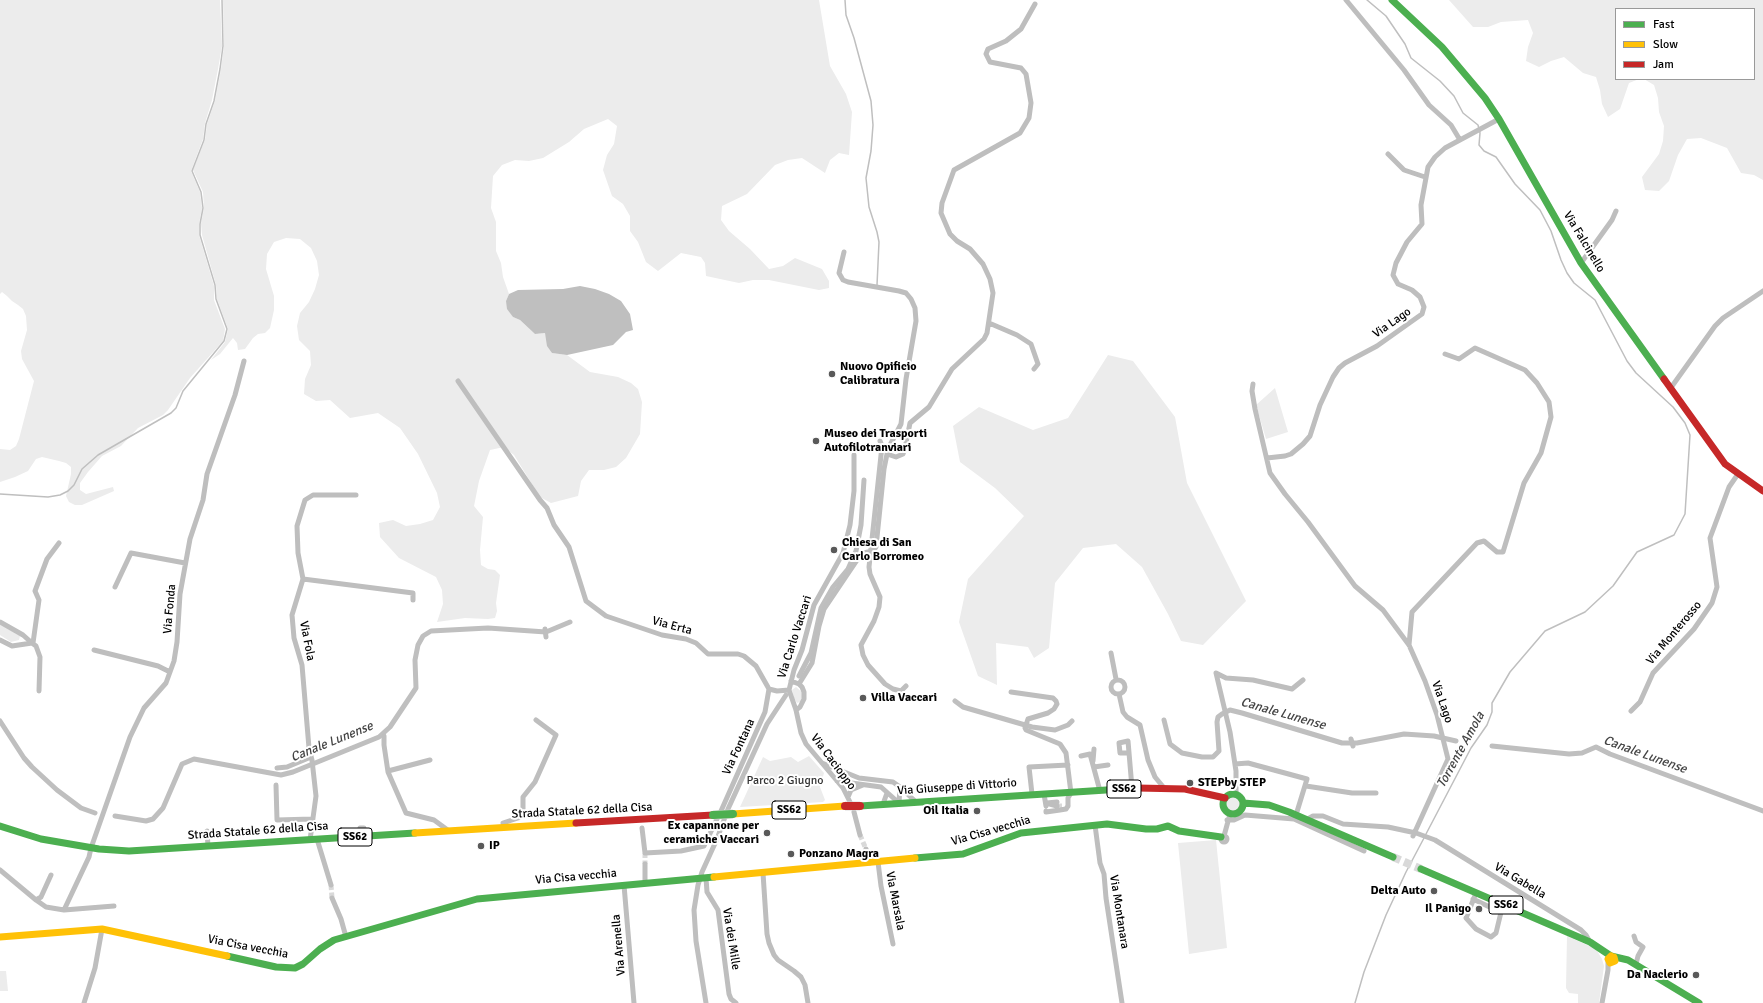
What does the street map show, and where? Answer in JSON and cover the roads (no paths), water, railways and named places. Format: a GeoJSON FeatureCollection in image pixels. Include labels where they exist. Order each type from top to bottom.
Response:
{"type":"FeatureCollection","features":[{"type":"Feature","properties":{"kind":"street"},"geometry":{"type":"LineString","coordinates":[[1346,0],[1404,70],[1430,105],[1451,125],[1461,139]]}},
{"type":"Feature","properties":{"kind":"street","name":"Via Falcinello"},"geometry":{"type":"LineString","coordinates":[[1392,0],[1442,47],[1485,98],[1580,263],[1725,464],[1763,491]]}},
{"type":"Feature","properties":{"kind":"street"},"geometry":{"type":"LineString","coordinates":[[887,454],[896,457],[903,454],[910,423],[929,407],[952,369],[984,339],[987,333],[993,292],[990,279],[983,264],[970,249],[957,241],[950,234],[941,213],[942,204],[954,170],[1015,136],[1025,127],[1029,118],[1031,104],[1026,74],[1021,68],[990,62],[986,54],[988,48],[1006,40],[1021,29],[1035,4]]}},
{"type":"Feature","properties":{"kind":"street","name":"Via Lago"},"geometry":{"type":"LineString","coordinates":[[1267,458],[1291,454],[1310,436],[1320,405],[1333,377],[1339,368],[1345,363],[1377,346],[1422,314],[1424,307],[1420,297],[1412,290],[1398,284],[1392,275],[1396,263],[1407,242],[1422,224],[1421,205],[1428,167],[1435,157],[1445,148],[1497,120]]}},
{"type":"Feature","properties":{"kind":"street"},"geometry":{"type":"LineString","coordinates":[[1388,154],[1404,170],[1425,177]]}},
{"type":"Feature","properties":{"kind":"street"},"geometry":{"type":"LineString","coordinates":[[1580,263],[1612,220],[1616,211]]}},
{"type":"Feature","properties":{"kind":"street"},"geometry":{"type":"LineString","coordinates":[[799,684],[812,663],[824,609],[859,557],[866,552],[872,552],[876,547],[887,454],[891,441],[900,429],[916,321],[916,308],[906,293],[843,280],[839,273],[844,252]]}},
{"type":"Feature","properties":{"kind":"street"},"geometry":{"type":"LineString","coordinates":[[1670,389],[1715,326],[1723,318],[1763,291]]}},
{"type":"Feature","properties":{"kind":"street"},"geometry":{"type":"LineString","coordinates":[[989,323],[1017,335],[1031,344],[1038,364],[1034,369]]}},
{"type":"Feature","properties":{"kind":"street","name":"Via Lago"},"geometry":{"type":"LineString","coordinates":[[1409,645],[1412,612],[1477,543],[1484,541],[1497,552],[1503,552],[1524,483],[1541,453],[1551,418],[1548,402],[1537,383],[1525,370],[1475,348],[1459,359],[1445,354]]}},
{"type":"Feature","properties":{"kind":"street","name":"Via Fonda"},"geometry":{"type":"LineString","coordinates":[[64,910],[89,857],[130,737],[140,714],[166,683],[170,672],[175,654],[180,594],[192,530],[203,500],[207,474],[235,395],[244,361]]}},
{"type":"Feature","properties":{"kind":"street","name":"Via Erta"},"geometry":{"type":"LineString","coordinates":[[458,381],[547,508],[554,525],[569,547],[586,601],[606,616],[662,635],[686,639],[696,643],[708,654],[728,653],[744,656],[756,666],[769,689]]}},
{"type":"Feature","properties":{"kind":"street","name":"Via Lago"},"geometry":{"type":"LineString","coordinates":[[1253,384],[1252,391],[1255,409],[1270,473],[1355,586],[1383,610],[1409,645],[1425,681],[1442,732],[1443,741],[1448,752],[1448,759],[1414,834]]}},
{"type":"Feature","properties":{"kind":"street","name":"Via Carlo Vaccari"},"geometry":{"type":"LineString","coordinates":[[789,690],[814,605],[843,553],[850,525],[854,491],[854,454]]}},
{"type":"Feature","properties":{"kind":"street","name":"Via Monterosso"},"geometry":{"type":"LineString","coordinates":[[1631,711],[1640,702],[1654,673],[1694,629],[1712,602],[1717,587],[1710,538],[1729,487],[1738,474]]}},
{"type":"Feature","properties":{"kind":"street","name":"Via Fola"},"geometry":{"type":"LineString","coordinates":[[313,839],[312,819],[316,796],[308,748],[302,665],[294,638],[292,615],[303,580],[298,554],[297,526],[305,500],[313,496],[356,495]]}},
{"type":"Feature","properties":{"kind":"street"},"geometry":{"type":"LineString","coordinates":[[33,643],[39,600],[35,591],[47,559],[59,543]]}},
{"type":"Feature","properties":{"kind":"street"},"geometry":{"type":"LineString","coordinates":[[114,587],[131,553],[185,563]]}},
{"type":"Feature","properties":{"kind":"street"},"geometry":{"type":"LineString","coordinates":[[303,580],[413,593],[413,600]]}},
{"type":"Feature","properties":{"kind":"street"},"geometry":{"type":"LineString","coordinates":[[0,622],[23,635],[33,643],[40,657],[39,691]]}},
{"type":"Feature","properties":{"kind":"street"},"geometry":{"type":"LineString","coordinates":[[545,629],[546,637]]}},
{"type":"Feature","properties":{"kind":"street"},"geometry":{"type":"LineString","coordinates":[[0,640],[12,646],[33,643]]}},
{"type":"Feature","properties":{"kind":"street"},"geometry":{"type":"LineString","coordinates":[[94,650],[158,666],[170,672]]}},
{"type":"Feature","properties":{"kind":"street"},"geometry":{"type":"LineString","coordinates":[[1111,653],[1116,679]]}},
{"type":"Feature","properties":{"kind":"street"},"geometry":{"type":"LineString","coordinates":[[1228,817],[1240,811],[1243,803],[1240,797],[1236,794],[1235,764],[1226,714],[1216,673],[1226,678],[1253,680],[1292,690],[1303,680]]}},
{"type":"Feature","properties":{"kind":"street"},"geometry":{"type":"LineString","coordinates":[[1116,679],[1112,682],[1111,687],[1114,693],[1119,694]]}},
{"type":"Feature","properties":{"kind":"street"},"geometry":{"type":"LineString","coordinates":[[1116,679],[1122,681],[1125,685],[1123,691],[1119,694]]}},
{"type":"Feature","properties":{"kind":"street"},"geometry":{"type":"LineString","coordinates":[[769,689],[777,692],[789,690],[796,710],[800,707],[805,696],[802,686],[791,682]]}},
{"type":"Feature","properties":{"kind":"street","name":"Via Fontana"},"geometry":{"type":"LineString","coordinates":[[721,811],[766,712],[769,689]]}},
{"type":"Feature","properties":{"kind":"street"},"geometry":{"type":"LineString","coordinates":[[1011,692],[1053,698],[1056,701],[1057,704],[1054,709],[1048,713],[1028,720],[1024,728],[1060,744],[1066,753],[1068,765],[1064,804]]}},
{"type":"Feature","properties":{"kind":"street"},"geometry":{"type":"LineString","coordinates":[[1119,694],[1123,712],[1127,717],[1140,725],[1148,760],[1155,776],[1165,789]]}},
{"type":"Feature","properties":{"kind":"street","name":"Via Cacioppo"},"geometry":{"type":"LineString","coordinates":[[796,710],[803,739],[837,781],[848,802]]}},
{"type":"Feature","properties":{"kind":"street"},"geometry":{"type":"LineString","coordinates":[[504,828],[503,823],[518,818],[523,814],[524,797],[538,776],[556,735],[536,720]]}},
{"type":"Feature","properties":{"kind":"street"},"geometry":{"type":"LineString","coordinates":[[384,736],[388,770],[406,814],[434,820],[448,831]]}},
{"type":"Feature","properties":{"kind":"street"},"geometry":{"type":"LineString","coordinates":[[1351,739],[1353,746]]}},
{"type":"Feature","properties":{"kind":"street"},"geometry":{"type":"LineString","coordinates":[[1093,765],[1094,749]]}},
{"type":"Feature","properties":{"kind":"street"},"geometry":{"type":"LineString","coordinates":[[1128,753],[1132,788]]}},
{"type":"Feature","properties":{"kind":"street"},"geometry":{"type":"LineString","coordinates":[[1081,756],[1090,754],[1100,790]]}},
{"type":"Feature","properties":{"kind":"street"},"geometry":{"type":"LineString","coordinates":[[277,768],[287,767],[311,759]]}},
{"type":"Feature","properties":{"kind":"street"},"geometry":{"type":"LineString","coordinates":[[388,770],[430,760]]}},
{"type":"Feature","properties":{"kind":"street"},"geometry":{"type":"LineString","coordinates":[[821,763],[859,778],[893,782],[916,802]]}},
{"type":"Feature","properties":{"kind":"street"},"geometry":{"type":"LineString","coordinates":[[1235,764],[1248,763],[1308,778],[1296,815]]}},
{"type":"Feature","properties":{"kind":"street"},"geometry":{"type":"LineString","coordinates":[[1032,794],[1029,767],[1068,765]]}},
{"type":"Feature","properties":{"kind":"street"},"geometry":{"type":"LineString","coordinates":[[1093,765],[1108,765]]}},
{"type":"Feature","properties":{"kind":"street"},"geometry":{"type":"LineString","coordinates":[[837,781],[844,772]]}},
{"type":"Feature","properties":{"kind":"street"},"geometry":{"type":"LineString","coordinates":[[837,781],[880,787],[899,803]]}},
{"type":"Feature","properties":{"kind":"street"},"geometry":{"type":"LineString","coordinates":[[848,802],[851,790],[865,784]]}},
{"type":"Feature","properties":{"kind":"street"},"geometry":{"type":"LineString","coordinates":[[276,785],[277,820],[312,819]]}},
{"type":"Feature","properties":{"kind":"street"},"geometry":{"type":"LineString","coordinates":[[1306,786],[1352,793],[1376,793]]}},
{"type":"Feature","properties":{"kind":"street"},"geometry":{"type":"LineString","coordinates":[[899,803],[900,787]]}},
{"type":"Feature","properties":{"kind":"street","name":"SS62"},"geometry":{"type":"LineString","coordinates":[[1032,794],[1044,794],[1064,804],[1100,790],[1132,788],[1185,790],[1225,798]]}},
{"type":"Feature","properties":{"kind":"street"},"geometry":{"type":"LineString","coordinates":[[883,804],[887,793]]}},
{"type":"Feature","properties":{"kind":"street","name":"Via Giuseppe di Vittorio"},"geometry":{"type":"LineString","coordinates":[[883,804],[1032,794]]}},
{"type":"Feature","properties":{"kind":"street"},"geometry":{"type":"LineString","coordinates":[[1044,794],[1046,812],[1064,804]]}},
{"type":"Feature","properties":{"kind":"street"},"geometry":{"type":"LineString","coordinates":[[1236,794],[1225,798],[1223,807],[1228,817],[1234,820],[1245,815],[1294,819],[1364,851]]}},
{"type":"Feature","properties":{"kind":"street","name":"SS62"},"geometry":{"type":"LineString","coordinates":[[715,817],[848,802],[860,806],[883,804]]}},
{"type":"Feature","properties":{"kind":"street"},"geometry":{"type":"LineString","coordinates":[[1243,803],[1269,805],[1296,815],[1393,857]]}},
{"type":"Feature","properties":{"kind":"street"},"geometry":{"type":"LineString","coordinates":[[1046,806],[1064,804]]}},
{"type":"Feature","properties":{"kind":"street"},"geometry":{"type":"LineString","coordinates":[[854,812],[860,835]]}},
{"type":"Feature","properties":{"kind":"street"},"geometry":{"type":"LineString","coordinates":[[1306,820],[1313,816],[1318,816],[1343,824],[1388,827],[1414,834]]}},
{"type":"Feature","properties":{"kind":"street"},"geometry":{"type":"LineString","coordinates":[[642,828],[645,853],[681,851],[704,846],[715,817]]}},
{"type":"Feature","properties":{"kind":"street","name":"Strada Statale 62 della Cisa"},"geometry":{"type":"LineString","coordinates":[[0,826],[41,839],[91,848],[129,851],[313,839],[364,830],[448,831],[715,817]]}},
{"type":"Feature","properties":{"kind":"street"},"geometry":{"type":"LineString","coordinates":[[1223,837],[1228,817]]}},
{"type":"Feature","properties":{"kind":"street","name":"Via Cisa vecchia"},"geometry":{"type":"LineString","coordinates":[[0,937],[102,929],[276,967],[287,968],[300,966],[329,944],[346,937],[477,898],[963,854],[1021,834],[1107,824],[1146,829],[1157,829],[1168,826],[1179,831],[1223,837]]}},
{"type":"Feature","properties":{"kind":"street","name":"Via Montanara"},"geometry":{"type":"LineString","coordinates":[[1095,825],[1100,863],[1104,874],[1106,898],[1122,1003]]}},
{"type":"Feature","properties":{"kind":"street"},"geometry":{"type":"LineString","coordinates":[[207,831],[208,846]]}},
{"type":"Feature","properties":{"kind":"street","name":"Via Gabella"},"geometry":{"type":"LineString","coordinates":[[1414,834],[1434,840],[1581,930],[1590,942]]}},
{"type":"Feature","properties":{"kind":"street"},"geometry":{"type":"LineString","coordinates":[[313,839],[331,885]]}},
{"type":"Feature","properties":{"kind":"street"},"geometry":{"type":"LineString","coordinates":[[866,849],[874,862]]}},
{"type":"Feature","properties":{"kind":"street","name":"Via Marsala"},"geometry":{"type":"LineString","coordinates":[[874,862],[881,886],[893,944]]}},
{"type":"Feature","properties":{"kind":"street"},"geometry":{"type":"LineString","coordinates":[[645,864],[646,883]]}},
{"type":"Feature","properties":{"kind":"street","name":"SS62"},"geometry":{"type":"LineString","coordinates":[[1421,869],[1474,896],[1590,942],[1600,948],[1611,961]]}},
{"type":"Feature","properties":{"kind":"street"},"geometry":{"type":"LineString","coordinates":[[0,870],[46,907],[64,910],[114,906]]}},
{"type":"Feature","properties":{"kind":"street"},"geometry":{"type":"LineString","coordinates":[[763,873],[767,934],[769,943],[778,960],[794,970],[801,977],[805,985],[808,1003]]}},
{"type":"Feature","properties":{"kind":"street"},"geometry":{"type":"LineString","coordinates":[[36,900],[41,897],[51,875]]}},
{"type":"Feature","properties":{"kind":"street","name":"Via dei Mille"},"geometry":{"type":"LineString","coordinates":[[701,878],[707,892],[718,910],[729,994],[731,999],[736,1003]]}},
{"type":"Feature","properties":{"kind":"street","name":"Via Arenella"},"geometry":{"type":"LineString","coordinates":[[624,885],[634,1003]]}},
{"type":"Feature","properties":{"kind":"street"},"geometry":{"type":"LineString","coordinates":[[1474,896],[1466,918],[1476,929],[1491,937],[1496,933],[1502,908]]}},
{"type":"Feature","properties":{"kind":"street"},"geometry":{"type":"LineString","coordinates":[[332,898],[341,919],[346,937]]}},
{"type":"Feature","properties":{"kind":"street"},"geometry":{"type":"LineString","coordinates":[[84,1003],[95,968],[102,929]]}},
{"type":"Feature","properties":{"kind":"street"},"geometry":{"type":"LineString","coordinates":[[1634,936],[1636,942],[1643,947],[1636,964]]}},
{"type":"Feature","properties":{"kind":"street"},"geometry":{"type":"LineString","coordinates":[[1602,1003],[1611,961],[1628,960],[1699,1003]]}},
{"type":"Feature","properties":{"kind":"waterway"},"geometry":{"type":"LineString","coordinates":[[0,494],[48,497],[60,495],[68,491],[74,485],[82,469],[98,455],[171,413],[176,408],[183,391],[224,341],[227,329],[216,299],[215,285],[200,235],[200,224],[203,208],[201,192],[192,171],[204,140],[206,124],[214,101],[220,69],[223,46],[222,0]]}},
{"type":"Feature","properties":{"kind":"waterway"},"geometry":{"type":"LineString","coordinates":[[845,0],[846,15],[854,38],[871,101],[873,125],[871,151],[866,178],[869,207],[879,242],[877,285]]}},
{"type":"Feature","properties":{"kind":"waterway","name":"Torrente Amola"},"geometry":{"type":"LineString","coordinates":[[1367,0],[1386,16],[1405,44],[1411,58],[1440,81],[1454,96],[1463,113],[1478,125],[1480,133],[1479,145],[1484,151],[1496,157],[1515,184],[1540,210],[1551,231],[1567,273],[1574,283],[1595,300],[1627,361],[1636,373],[1673,407],[1685,423],[1690,435],[1685,514],[1674,535],[1637,552],[1613,586],[1585,612],[1545,631],[1510,672],[1492,703],[1492,712],[1487,725],[1471,748],[1426,834]]}},
{"type":"Feature","properties":{"kind":"waterway","name":"Canale Lunense"},"geometry":{"type":"LineString","coordinates":[[880,441],[882,446],[869,567],[870,574],[880,597],[879,607],[874,621],[861,645],[863,655],[868,665],[885,684],[893,689],[901,691],[906,686]]}},
{"type":"Feature","properties":{"kind":"waterway"},"geometry":{"type":"LineString","coordinates":[[799,676],[811,653],[821,608],[833,587],[848,569],[856,551],[861,525],[864,480]]}},
{"type":"Feature","properties":{"kind":"waterway","name":"Canale Lunense"},"geometry":{"type":"LineString","coordinates":[[115,816],[146,821],[153,819],[163,808],[182,764],[194,759],[281,775],[293,772],[379,737],[390,727],[416,688],[415,660],[418,645],[423,636],[431,631],[488,628],[546,632],[570,622]]}},
{"type":"Feature","properties":{"kind":"waterway"},"geometry":{"type":"LineString","coordinates":[[706,1003],[696,941],[694,910],[698,885],[728,809],[767,724],[786,695]]}},
{"type":"Feature","properties":{"kind":"waterway","name":"Canale Lunense"},"geometry":{"type":"LineString","coordinates":[[955,701],[963,707],[1032,727],[1055,730],[1068,725],[1072,721]]}},
{"type":"Feature","properties":{"kind":"waterway","name":"Canale Lunense"},"geometry":{"type":"LineString","coordinates":[[1164,720],[1170,744],[1182,753],[1202,757],[1213,757],[1219,751],[1218,717],[1230,710],[1342,743],[1357,743],[1404,734],[1434,736],[1456,741]]}},
{"type":"Feature","properties":{"kind":"waterway","name":"Canale Lunense"},"geometry":{"type":"LineString","coordinates":[[0,721],[24,758],[32,767],[57,790],[81,808],[95,813]]}},
{"type":"Feature","properties":{"kind":"waterway","name":"Canale Lunense"},"geometry":{"type":"LineString","coordinates":[[1492,746],[1569,754],[1582,753],[1596,747],[1610,754],[1763,811]]}},
{"type":"Feature","properties":{"kind":"waterway","name":"Torrente Amola"},"geometry":{"type":"LineString","coordinates":[[1355,1003],[1364,972],[1386,915],[1424,838]]}},
{"type":"Feature","properties":{"kind":"tunnel"},"geometry":{"type":"LineString","coordinates":[[1057,806],[1064,806]]}},
{"type":"Feature","properties":{"kind":"tunnel"},"geometry":{"type":"LineString","coordinates":[[860,835],[866,849]]}},
{"type":"Feature","properties":{"kind":"tunnel"},"geometry":{"type":"LineString","coordinates":[[645,853],[645,864]]}},
{"type":"Feature","properties":{"kind":"tunnel"},"geometry":{"type":"LineString","coordinates":[[1393,857],[1421,869]]}},
{"type":"Feature","properties":{"kind":"tunnel"},"geometry":{"type":"LineString","coordinates":[[331,885],[332,898]]}},
{"type":"Feature","properties":{"kind":"place","name":"Nuovo Opificio Calibratura"},"geometry":{"type":"Point","coordinates":[832,374]}},
{"type":"Feature","properties":{"kind":"place","name":"Museo dei Trasporti Autofilotranviari"},"geometry":{"type":"Point","coordinates":[816,441]}},
{"type":"Feature","properties":{"kind":"place","name":"Chiesa di San Carlo Borromeo"},"geometry":{"type":"Point","coordinates":[834,550]}},
{"type":"Feature","properties":{"kind":"place","name":"Villa Vaccari"},"geometry":{"type":"Point","coordinates":[863,698]}},
{"type":"Feature","properties":{"kind":"place","name":"STEPby STEP"},"geometry":{"type":"Point","coordinates":[1190,783]}},
{"type":"Feature","properties":{"kind":"place","name":"Oil Italia"},"geometry":{"type":"Point","coordinates":[977,811]}},
{"type":"Feature","properties":{"kind":"place","name":"Ex capannone per ceramiche Vaccari"},"geometry":{"type":"Point","coordinates":[767,833]}},
{"type":"Feature","properties":{"kind":"place","name":"IP"},"geometry":{"type":"Point","coordinates":[481,846]}},
{"type":"Feature","properties":{"kind":"place","name":"Ponzano Magra"},"geometry":{"type":"Point","coordinates":[791,854]}},
{"type":"Feature","properties":{"kind":"place","name":"Delta Auto"},"geometry":{"type":"Point","coordinates":[1434,891]}},
{"type":"Feature","properties":{"kind":"place","name":"Il Panigo"},"geometry":{"type":"Point","coordinates":[1479,909]}},
{"type":"Feature","properties":{"kind":"place","name":"Da Naclerio"},"geometry":{"type":"Point","coordinates":[1696,975]}},
{"type":"Feature","properties":{"kind":"park label","name":"Parco 2 Giugno"},"geometry":{"type":"Point","coordinates":[785,781]}}]}
